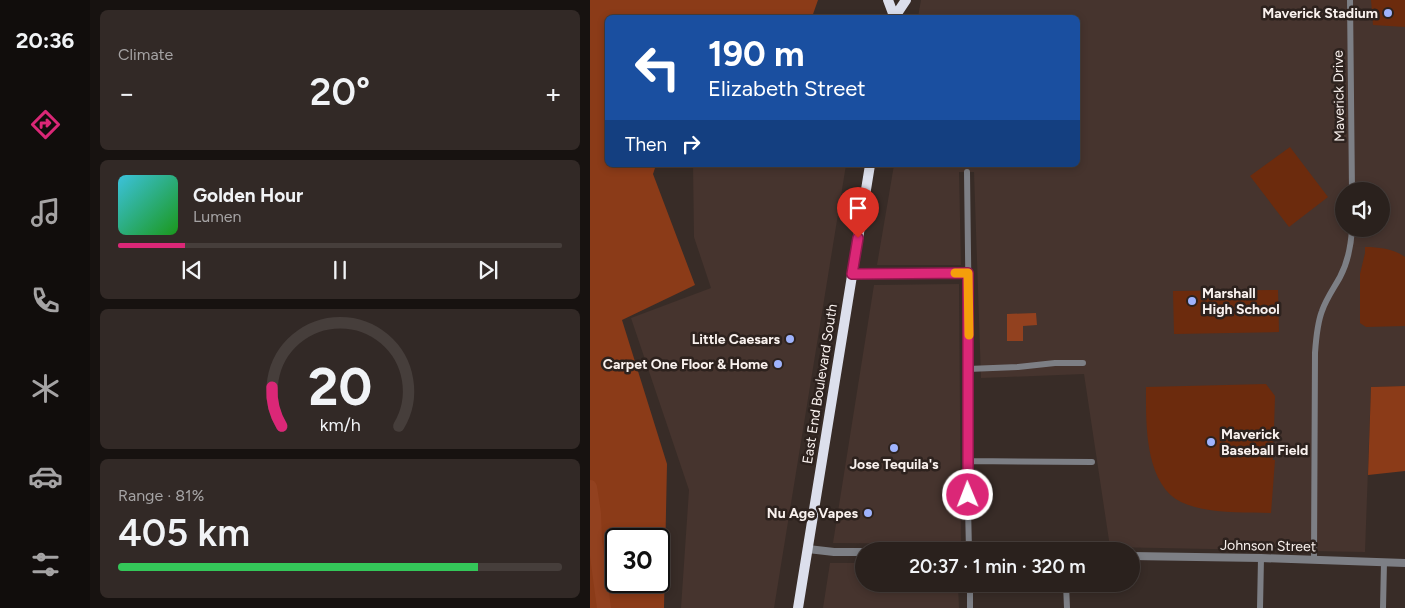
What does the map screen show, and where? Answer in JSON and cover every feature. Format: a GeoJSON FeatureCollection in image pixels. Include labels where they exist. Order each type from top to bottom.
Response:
{"type":"FeatureCollection","features":[{"type":"Feature","properties":{"kind":"highway"},"geometry":{"type":"LineString","coordinates":[[888,0],[893,15]]}},
{"type":"Feature","properties":{"kind":"highway"},"geometry":{"type":"LineString","coordinates":[[896,15],[906,0]]}},
{"type":"Feature","properties":{"kind":"highway","name":"East End Boulevard South"},"geometry":{"type":"LineString","coordinates":[[798,608],[870,167]]}},
{"type":"Feature","properties":{"kind":"street","name":"Maverick Drive"},"geometry":{"type":"LineString","coordinates":[[1350,0],[1352,182]]}},
{"type":"Feature","properties":{"kind":"street"},"geometry":{"type":"LineString","coordinates":[[967,172],[969,542]]}},
{"type":"Feature","properties":{"kind":"street"},"geometry":{"type":"LineString","coordinates":[[1314,560],[1316,335],[1322,310],[1346,263],[1351,237]]}},
{"type":"Feature","properties":{"kind":"street"},"geometry":{"type":"LineString","coordinates":[[852,274],[968,273]]}},
{"type":"Feature","properties":{"kind":"street"},"geometry":{"type":"LineString","coordinates":[[968,370],[1055,363],[1083,363]]}},
{"type":"Feature","properties":{"kind":"street"},"geometry":{"type":"LineString","coordinates":[[967,460],[1092,462]]}},
{"type":"Feature","properties":{"kind":"street"},"geometry":{"type":"LineString","coordinates":[[808,549],[855,552]]}},
{"type":"Feature","properties":{"kind":"street","name":"Johnson Street"},"geometry":{"type":"LineString","coordinates":[[1140,556],[1405,563]]}},
{"type":"Feature","properties":{"kind":"street"},"geometry":{"type":"LineString","coordinates":[[1260,608],[1261,558]]}},
{"type":"Feature","properties":{"kind":"street"},"geometry":{"type":"LineString","coordinates":[[1383,608],[1384,562]]}},
{"type":"Feature","properties":{"kind":"street"},"geometry":{"type":"LineString","coordinates":[[970,592],[970,608]]}},
{"type":"Feature","properties":{"kind":"street"},"geometry":{"type":"LineString","coordinates":[[1066,592],[1067,608]]}},
{"type":"Feature","properties":{"kind":"shaded area"},"geometry":{"type":"Polygon","coordinates":[[[590,0],[818,0],[813,15],[605,15],[605,167],[655,167],[653,174],[695,285],[622,320],[667,464],[666,528],[605,528],[605,593],[664,593],[664,608],[590,608],[590,0]]]}},
{"type":"Feature","properties":{"kind":"shaded area","name":"Marshall High School"},"geometry":{"type":"Polygon","coordinates":[[[921,0],[1405,0],[1405,386],[1371,387],[1365,552],[1140,548],[1140,542],[1109,542],[1084,374],[981,378],[974,172],[959,172],[961,265],[877,265],[894,167],[1080,167],[1080,15],[918,15],[921,0]]]}},
{"type":"Feature","properties":{"kind":"shaded area","name":"Maverick Stadium"},"geometry":{"type":"Polygon","coordinates":[[[1371,0],[1405,0],[1405,27],[1373,25],[1371,0]]]}},
{"type":"Feature","properties":{"kind":"shaded area"},"geometry":{"type":"Polygon","coordinates":[[[1290,147],[1328,197],[1289,227],[1250,176],[1290,147]]]}},
{"type":"Feature","properties":{"kind":"shaded area"},"geometry":{"type":"Polygon","coordinates":[[[693,167],[846,167],[774,608],[681,608],[689,490],[631,318],[711,288],[694,237],[693,167]]]}},
{"type":"Feature","properties":{"kind":"shaded area"},"geometry":{"type":"Polygon","coordinates":[[[1365,247],[1386,249],[1405,257],[1405,326],[1366,327],[1360,323],[1360,274],[1365,247]]]}},
{"type":"Feature","properties":{"kind":"shaded area"},"geometry":{"type":"Polygon","coordinates":[[[959,284],[961,542],[833,543],[874,285],[959,284]]]}},
{"type":"Feature","properties":{"kind":"shaded area"},"geometry":{"type":"Polygon","coordinates":[[[1278,290],[1279,332],[1174,334],[1173,291],[1278,290]]]}},
{"type":"Feature","properties":{"kind":"shaded area"},"geometry":{"type":"Polygon","coordinates":[[[1036,313],[1037,325],[1023,326],[1023,341],[1007,341],[1007,314],[1036,313]]]}},
{"type":"Feature","properties":{"kind":"shaded area","name":"Maverick Baseball Field"},"geometry":{"type":"Polygon","coordinates":[[[1266,384],[1275,396],[1273,460],[1275,460],[1271,513],[1225,512],[1202,509],[1181,502],[1169,493],[1160,481],[1150,450],[1147,434],[1146,387],[1266,384]]]}},
{"type":"Feature","properties":{"kind":"shaded area"},"geometry":{"type":"Polygon","coordinates":[[[1405,386],[1405,471],[1368,475],[1371,387],[1405,386]]]}},
{"type":"Feature","properties":{"kind":"shaded area"},"geometry":{"type":"Polygon","coordinates":[[[830,563],[855,563],[855,592],[958,592],[959,608],[823,608],[830,563]]]}},
{"type":"Feature","properties":{"kind":"waterway"},"geometry":{"type":"LineString","coordinates":[[590,487],[604,608]]}},
{"type":"Feature","properties":{"kind":"slow traffic"},"geometry":{"type":"LineString","coordinates":[[955,273],[968,273],[969,335]]}},
{"type":"Feature","properties":{"kind":"place","name":"Maverick Stadium"},"geometry":{"type":"Point","coordinates":[1388,13]}},
{"type":"Feature","properties":{"kind":"place","name":"Marshall High School"},"geometry":{"type":"Point","coordinates":[1192,301]}},
{"type":"Feature","properties":{"kind":"place","name":"Little Caesars"},"geometry":{"type":"Point","coordinates":[790,339]}},
{"type":"Feature","properties":{"kind":"place","name":"Carpet One Floor & Home"},"geometry":{"type":"Point","coordinates":[778,364]}},
{"type":"Feature","properties":{"kind":"place","name":"Maverick Baseball Field"},"geometry":{"type":"Point","coordinates":[1211,442]}},
{"type":"Feature","properties":{"kind":"place","name":"Jose Tequila's"},"geometry":{"type":"Point","coordinates":[894,448]}},
{"type":"Feature","properties":{"kind":"place","name":"Nu Age Vapes"},"geometry":{"type":"Point","coordinates":[868,513]}},
{"type":"Feature","properties":{"kind":"route"},"geometry":{"type":"LineString","coordinates":[[858,238],[852,274],[968,273],[968,495]]}}]}
